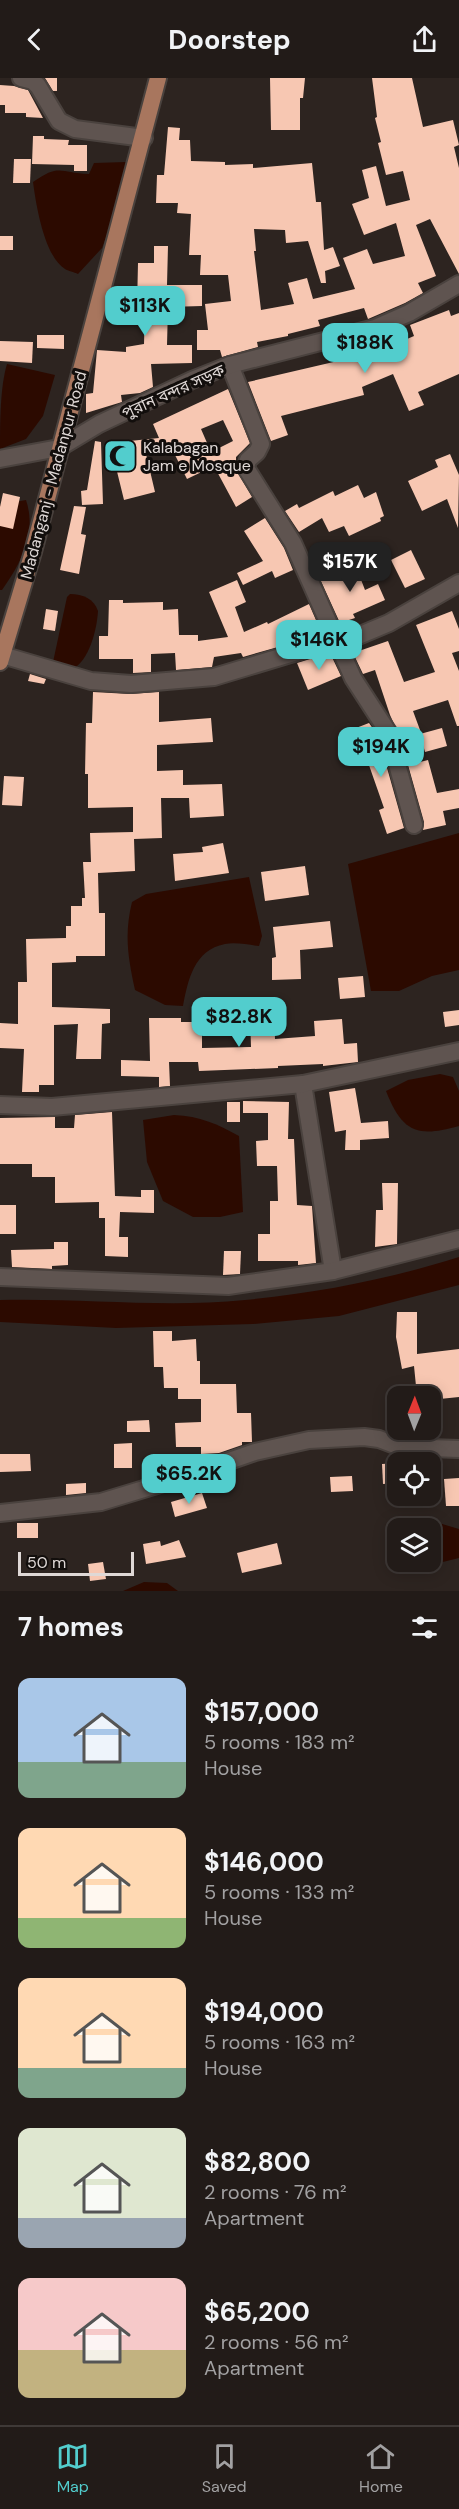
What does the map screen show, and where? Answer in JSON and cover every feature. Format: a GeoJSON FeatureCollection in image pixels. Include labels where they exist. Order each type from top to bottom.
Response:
{"type":"FeatureCollection","features":[{"type":"Feature","properties":{"kind":"main road","name":"Madanganj - Madanpur Road"},"geometry":{"type":"LineString","coordinates":[[1,658],[33,552],[158,78]]}},
{"type":"Feature","properties":{"kind":"street"},"geometry":{"type":"LineString","coordinates":[[21,78],[33,81],[59,121],[75,129],[144,138]]}},
{"type":"Feature","properties":{"kind":"street","name":"পুরান বন্দর সড়ক"},"geometry":{"type":"LineString","coordinates":[[59,448],[99,424],[192,380],[230,366],[375,328],[409,313],[459,284]]}},
{"type":"Feature","properties":{"kind":"street"},"geometry":{"type":"LineString","coordinates":[[230,366],[261,444],[257,452],[248,459],[246,468],[293,543],[354,678],[388,732],[414,825]]}},
{"type":"Feature","properties":{"kind":"street"},"geometry":{"type":"LineString","coordinates":[[0,459],[59,448]]}},
{"type":"Feature","properties":{"kind":"street"},"geometry":{"type":"LineString","coordinates":[[1,658],[91,681],[131,684],[214,677],[338,642],[389,623],[459,583]]}},
{"type":"Feature","properties":{"kind":"street"},"geometry":{"type":"LineString","coordinates":[[0,1106],[52,1107],[303,1084],[459,1051]]}},
{"type":"Feature","properties":{"kind":"street"},"geometry":{"type":"LineString","coordinates":[[303,1084],[333,1271]]}},
{"type":"Feature","properties":{"kind":"street"},"geometry":{"type":"LineString","coordinates":[[0,1277],[228,1286],[333,1271],[459,1239]]}},
{"type":"Feature","properties":{"kind":"street"},"geometry":{"type":"LineString","coordinates":[[0,1513],[102,1502],[255,1452],[309,1440],[364,1437],[380,1439],[400,1448],[459,1449]]}},
{"type":"Feature","properties":{"kind":"shaded area"},"geometry":{"type":"Polygon","coordinates":[[[126,162],[121,198],[102,248],[78,274],[66,270],[58,262],[46,242],[33,182],[55,171],[89,174],[94,163],[126,162]]]}},
{"type":"Feature","properties":{"kind":"shaded area"},"geometry":{"type":"Polygon","coordinates":[[[7,364],[55,375],[43,416],[26,439],[0,449],[0,417],[7,364]]]}},
{"type":"Feature","properties":{"kind":"shaded area"},"geometry":{"type":"Polygon","coordinates":[[[26,500],[30,524],[25,547],[15,569],[0,590],[0,505],[26,500]]]}},
{"type":"Feature","properties":{"kind":"shaded area"},"geometry":{"type":"Polygon","coordinates":[[[70,594],[87,598],[94,603],[98,611],[94,635],[87,652],[83,660],[72,669],[53,662],[67,597],[70,594]]]}},
{"type":"Feature","properties":{"kind":"shaded area"},"geometry":{"type":"Polygon","coordinates":[[[459,833],[459,970],[432,976],[399,991],[371,991],[348,864],[459,833]]]}},
{"type":"Feature","properties":{"kind":"shaded area"},"geometry":{"type":"Polygon","coordinates":[[[249,877],[262,936],[259,946],[229,943],[214,947],[206,953],[199,959],[190,977],[183,1006],[165,1005],[135,990],[128,946],[128,925],[132,902],[146,894],[249,877]]]}},
{"type":"Feature","properties":{"kind":"shaded area"},"geometry":{"type":"Polygon","coordinates":[[[440,1074],[453,1077],[459,1091],[459,1126],[432,1131],[413,1128],[398,1115],[386,1091],[408,1080],[440,1074]]]}},
{"type":"Feature","properties":{"kind":"shaded area"},"geometry":{"type":"Polygon","coordinates":[[[174,1115],[208,1121],[239,1136],[243,1212],[220,1217],[193,1217],[163,1201],[147,1162],[143,1120],[174,1115]]]}},
{"type":"Feature","properties":{"kind":"shaded area"},"geometry":{"type":"Polygon","coordinates":[[[459,1257],[459,1285],[339,1316],[253,1324],[116,1328],[0,1322],[0,1300],[184,1303],[245,1300],[353,1284],[459,1257]]]}},
{"type":"Feature","properties":{"kind":"shaded area"},"geometry":{"type":"Polygon","coordinates":[[[441,1524],[459,1529],[459,1558],[441,1562],[441,1524]]]}},
{"type":"Feature","properties":{"kind":"shaded area"},"geometry":{"type":"Polygon","coordinates":[[[144,1582],[167,1583],[178,1591],[123,1591],[144,1582]]]}},
{"type":"Feature","properties":{"kind":"building"},"geometry":{"type":"Polygon","coordinates":[[[45,78],[57,78],[57,91],[53,91],[45,78]]]}},
{"type":"Feature","properties":{"kind":"building"},"geometry":{"type":"Polygon","coordinates":[[[270,78],[305,78],[303,98],[300,98],[300,130],[271,130],[270,78]]]}},
{"type":"Feature","properties":{"kind":"building"},"geometry":{"type":"Polygon","coordinates":[[[372,78],[412,78],[423,127],[453,120],[459,145],[454,147],[459,168],[459,274],[430,219],[416,225],[436,276],[418,283],[423,293],[368,319],[364,308],[318,320],[320,326],[288,334],[288,336],[257,342],[258,347],[222,357],[220,350],[197,350],[197,330],[208,330],[205,304],[231,301],[228,275],[200,275],[201,255],[189,255],[191,214],[177,213],[178,203],[156,203],[157,175],[164,175],[168,127],[180,128],[179,140],[190,140],[191,161],[225,162],[225,165],[253,164],[253,168],[312,163],[316,202],[321,202],[324,250],[333,247],[340,266],[325,271],[326,283],[321,283],[308,241],[286,243],[285,230],[254,229],[256,251],[254,251],[261,310],[294,304],[288,283],[307,278],[313,299],[355,289],[343,258],[367,249],[373,264],[405,256],[396,223],[364,235],[352,204],[369,198],[362,170],[376,166],[386,206],[410,200],[403,171],[386,175],[378,143],[381,142],[375,118],[377,117],[372,78]]]}},
{"type":"Feature","properties":{"kind":"building"},"geometry":{"type":"Polygon","coordinates":[[[0,85],[28,90],[43,118],[26,117],[26,113],[5,113],[5,105],[0,105],[0,85]]]}},
{"type":"Feature","properties":{"kind":"building"},"geometry":{"type":"Polygon","coordinates":[[[33,136],[69,140],[68,145],[87,145],[87,171],[74,171],[74,165],[32,164],[33,136]]]}},
{"type":"Feature","properties":{"kind":"building"},"geometry":{"type":"Polygon","coordinates":[[[14,159],[31,159],[30,183],[13,183],[14,159]]]}},
{"type":"Feature","properties":{"kind":"building"},"geometry":{"type":"Polygon","coordinates":[[[0,236],[13,236],[13,250],[0,250],[0,236]]]}},
{"type":"Feature","properties":{"kind":"building"},"geometry":{"type":"Polygon","coordinates":[[[154,246],[168,246],[167,285],[202,285],[202,306],[168,307],[167,345],[192,345],[192,363],[151,364],[153,387],[140,393],[121,395],[122,402],[86,413],[86,394],[93,393],[97,350],[126,352],[126,347],[144,344],[145,307],[137,307],[138,263],[154,263],[154,246]]]}},
{"type":"Feature","properties":{"kind":"building"},"geometry":{"type":"Polygon","coordinates":[[[449,310],[451,316],[459,313],[459,374],[418,392],[424,405],[409,411],[393,374],[362,387],[364,395],[281,416],[288,435],[271,441],[248,382],[355,357],[356,361],[414,336],[410,325],[449,310]]]}},
{"type":"Feature","properties":{"kind":"building"},"geometry":{"type":"Polygon","coordinates":[[[37,335],[64,335],[64,349],[37,348],[37,335]]]}},
{"type":"Feature","properties":{"kind":"building"},"geometry":{"type":"Polygon","coordinates":[[[0,341],[33,342],[32,363],[0,361],[0,341]]]}},
{"type":"Feature","properties":{"kind":"building"},"geometry":{"type":"Polygon","coordinates":[[[228,389],[250,443],[236,457],[236,470],[252,497],[236,507],[214,466],[187,479],[169,443],[146,454],[155,492],[124,500],[110,443],[159,438],[153,424],[228,389]],[[223,420],[201,429],[211,452],[233,441],[223,420]]]}},
{"type":"Feature","properties":{"kind":"building"},"geometry":{"type":"Polygon","coordinates":[[[95,441],[101,442],[103,504],[82,505],[81,491],[87,490],[95,441]]]}},
{"type":"Feature","properties":{"kind":"building"},"geometry":{"type":"Polygon","coordinates":[[[450,454],[459,475],[458,528],[447,499],[422,511],[408,481],[438,467],[435,460],[450,454]]]}},
{"type":"Feature","properties":{"kind":"building"},"geometry":{"type":"Polygon","coordinates":[[[358,485],[364,498],[376,492],[384,516],[380,518],[381,521],[349,536],[344,526],[329,532],[322,518],[299,532],[285,511],[297,504],[299,508],[333,491],[335,496],[358,485]]]}},
{"type":"Feature","properties":{"kind":"building"},"geometry":{"type":"Polygon","coordinates":[[[3,493],[20,497],[13,529],[0,526],[3,493]]]}},
{"type":"Feature","properties":{"kind":"building"},"geometry":{"type":"Polygon","coordinates":[[[74,506],[86,507],[81,534],[86,535],[79,574],[60,570],[74,506]]]}},
{"type":"Feature","properties":{"kind":"building"},"geometry":{"type":"Polygon","coordinates":[[[265,518],[284,548],[293,570],[275,578],[272,571],[243,585],[237,573],[263,561],[244,531],[265,518]]]}},
{"type":"Feature","properties":{"kind":"building"},"geometry":{"type":"Polygon","coordinates":[[[411,550],[425,579],[405,588],[391,560],[411,550]]]}},
{"type":"Feature","properties":{"kind":"building"},"geometry":{"type":"Polygon","coordinates":[[[355,564],[365,590],[378,584],[385,600],[353,614],[355,618],[340,623],[320,579],[355,564]]]}},
{"type":"Feature","properties":{"kind":"building"},"geometry":{"type":"Polygon","coordinates":[[[237,580],[246,602],[235,607],[244,632],[267,622],[268,624],[309,604],[322,634],[301,640],[298,634],[277,643],[278,647],[243,657],[241,653],[214,657],[212,667],[176,670],[175,653],[151,654],[151,672],[133,673],[133,659],[99,659],[99,636],[108,636],[109,600],[123,600],[123,603],[163,602],[163,610],[178,609],[179,635],[198,635],[198,641],[228,637],[209,592],[237,580]]]}},
{"type":"Feature","properties":{"kind":"building"},"geometry":{"type":"Polygon","coordinates":[[[46,609],[58,611],[55,631],[43,629],[46,609]]]}},
{"type":"Feature","properties":{"kind":"building"},"geometry":{"type":"Polygon","coordinates":[[[452,611],[459,629],[459,651],[452,653],[459,671],[459,726],[457,726],[448,700],[413,711],[420,730],[400,737],[375,670],[363,674],[353,653],[388,641],[404,682],[435,672],[416,625],[452,611]]]}},
{"type":"Feature","properties":{"kind":"building"},"geometry":{"type":"Polygon","coordinates":[[[330,653],[341,676],[308,690],[297,663],[330,653]]]}},
{"type":"Feature","properties":{"kind":"building"},"geometry":{"type":"Polygon","coordinates":[[[30,674],[46,679],[44,684],[28,681],[30,674]]]}},
{"type":"Feature","properties":{"kind":"building"},"geometry":{"type":"Polygon","coordinates":[[[93,692],[130,694],[159,692],[159,722],[211,718],[213,742],[157,745],[157,771],[183,770],[183,785],[222,784],[224,816],[190,818],[189,798],[161,798],[162,838],[134,839],[135,871],[98,873],[99,913],[105,913],[105,956],[76,956],[76,962],[52,963],[52,1007],[110,1009],[110,1023],[102,1024],[101,1059],[76,1059],[78,1024],[54,1025],[54,1085],[39,1085],[39,1092],[22,1092],[24,1049],[0,1048],[0,1023],[18,1024],[18,982],[27,982],[26,939],[66,938],[66,926],[71,926],[71,906],[82,906],[82,898],[85,898],[83,862],[91,862],[90,833],[133,832],[133,807],[88,808],[88,774],[85,774],[86,723],[92,723],[93,692]]]}},
{"type":"Feature","properties":{"kind":"building"},"geometry":{"type":"Polygon","coordinates":[[[369,723],[378,736],[404,828],[387,834],[379,810],[384,808],[356,728],[369,723]]]}},
{"type":"Feature","properties":{"kind":"building"},"geometry":{"type":"Polygon","coordinates":[[[442,728],[447,746],[425,752],[420,734],[442,728]]]}},
{"type":"Feature","properties":{"kind":"building"},"geometry":{"type":"Polygon","coordinates":[[[428,760],[437,793],[459,789],[459,808],[443,811],[446,825],[423,830],[424,822],[408,765],[428,760]]]}},
{"type":"Feature","properties":{"kind":"building"},"geometry":{"type":"Polygon","coordinates":[[[4,776],[24,777],[22,806],[2,805],[4,776]]]}},
{"type":"Feature","properties":{"kind":"building"},"geometry":{"type":"Polygon","coordinates":[[[223,843],[229,873],[175,881],[173,854],[203,852],[202,847],[223,843]]]}},
{"type":"Feature","properties":{"kind":"building"},"geometry":{"type":"Polygon","coordinates":[[[305,866],[309,895],[265,901],[261,872],[305,866]]]}},
{"type":"Feature","properties":{"kind":"building"},"geometry":{"type":"Polygon","coordinates":[[[330,921],[333,947],[300,950],[301,979],[272,980],[272,958],[276,957],[273,927],[330,921]]]}},
{"type":"Feature","properties":{"kind":"building"},"geometry":{"type":"Polygon","coordinates":[[[363,976],[365,997],[340,999],[338,978],[363,976]]]}},
{"type":"Feature","properties":{"kind":"building"},"geometry":{"type":"Polygon","coordinates":[[[459,1010],[459,1025],[445,1027],[443,1012],[459,1010]]]}},
{"type":"Feature","properties":{"kind":"building"},"geometry":{"type":"Polygon","coordinates":[[[274,1013],[275,1039],[315,1036],[314,1021],[342,1019],[344,1044],[357,1043],[358,1062],[323,1066],[323,1064],[199,1071],[198,1062],[169,1062],[170,1086],[159,1087],[159,1077],[121,1076],[121,1060],[150,1061],[149,1018],[181,1018],[181,1022],[202,1022],[202,1048],[251,1047],[250,1014],[274,1013]]]}},
{"type":"Feature","properties":{"kind":"building"},"geometry":{"type":"Polygon","coordinates":[[[355,1088],[361,1123],[388,1121],[389,1138],[360,1140],[360,1150],[345,1150],[346,1130],[335,1132],[329,1092],[355,1088]]]}},
{"type":"Feature","properties":{"kind":"building"},"geometry":{"type":"Polygon","coordinates":[[[243,1101],[289,1102],[288,1139],[294,1139],[297,1205],[312,1206],[316,1263],[298,1265],[298,1261],[258,1261],[258,1234],[270,1234],[270,1201],[278,1201],[277,1166],[257,1166],[256,1141],[268,1140],[268,1113],[243,1113],[243,1101]]]}},
{"type":"Feature","properties":{"kind":"building"},"geometry":{"type":"Polygon","coordinates":[[[227,1102],[240,1102],[240,1122],[227,1122],[227,1102]]]}},
{"type":"Feature","properties":{"kind":"building"},"geometry":{"type":"Polygon","coordinates":[[[112,1112],[115,1196],[141,1197],[141,1190],[154,1190],[154,1213],[120,1212],[119,1237],[128,1237],[128,1257],[105,1256],[105,1218],[99,1218],[99,1202],[55,1203],[55,1177],[32,1177],[32,1164],[0,1164],[0,1118],[55,1117],[55,1128],[74,1128],[75,1115],[112,1112]]]}},
{"type":"Feature","properties":{"kind":"building"},"geometry":{"type":"Polygon","coordinates":[[[382,1183],[398,1183],[397,1244],[375,1247],[376,1210],[383,1210],[382,1183]]]}},
{"type":"Feature","properties":{"kind":"building"},"geometry":{"type":"Polygon","coordinates":[[[0,1205],[16,1205],[16,1234],[0,1234],[0,1205]]]}},
{"type":"Feature","properties":{"kind":"building"},"geometry":{"type":"Polygon","coordinates":[[[54,1242],[68,1242],[68,1265],[52,1266],[52,1269],[12,1267],[11,1250],[54,1249],[54,1242]]]}},
{"type":"Feature","properties":{"kind":"building"},"geometry":{"type":"Polygon","coordinates":[[[224,1251],[241,1251],[240,1274],[223,1275],[224,1251]]]}},
{"type":"Feature","properties":{"kind":"building"},"geometry":{"type":"Polygon","coordinates":[[[397,1312],[417,1312],[417,1354],[459,1349],[459,1397],[441,1399],[441,1386],[416,1386],[414,1366],[402,1369],[396,1337],[397,1312]]]}},
{"type":"Feature","properties":{"kind":"building"},"geometry":{"type":"Polygon","coordinates":[[[153,1331],[172,1331],[172,1341],[196,1339],[197,1361],[200,1361],[200,1384],[236,1384],[237,1413],[251,1413],[252,1442],[242,1442],[242,1445],[219,1453],[201,1454],[201,1447],[176,1447],[175,1423],[201,1422],[201,1399],[178,1399],[178,1388],[164,1388],[163,1367],[154,1367],[153,1331]]]}},
{"type":"Feature","properties":{"kind":"building"},"geometry":{"type":"Polygon","coordinates":[[[149,1420],[150,1432],[127,1432],[127,1421],[149,1420]]]}},
{"type":"Feature","properties":{"kind":"building"},"geometry":{"type":"Polygon","coordinates":[[[132,1443],[132,1468],[114,1468],[114,1444],[132,1443]]]}},
{"type":"Feature","properties":{"kind":"building"},"geometry":{"type":"Polygon","coordinates":[[[0,1454],[30,1454],[31,1471],[0,1472],[0,1454]]]}},
{"type":"Feature","properties":{"kind":"building"},"geometry":{"type":"Polygon","coordinates":[[[382,1464],[387,1464],[387,1484],[383,1484],[382,1464]]]}},
{"type":"Feature","properties":{"kind":"building"},"geometry":{"type":"Polygon","coordinates":[[[352,1476],[353,1491],[331,1492],[330,1477],[352,1476]]]}},
{"type":"Feature","properties":{"kind":"building"},"geometry":{"type":"Polygon","coordinates":[[[459,1478],[459,1506],[446,1506],[444,1479],[459,1478]]]}},
{"type":"Feature","properties":{"kind":"building"},"geometry":{"type":"Polygon","coordinates":[[[86,1483],[86,1493],[66,1495],[66,1484],[86,1483]]]}},
{"type":"Feature","properties":{"kind":"building"},"geometry":{"type":"Polygon","coordinates":[[[202,1493],[207,1508],[175,1517],[171,1502],[202,1493]]]}},
{"type":"Feature","properties":{"kind":"building"},"geometry":{"type":"Polygon","coordinates":[[[17,1523],[38,1523],[38,1538],[17,1538],[17,1523]]]}},
{"type":"Feature","properties":{"kind":"building"},"geometry":{"type":"Polygon","coordinates":[[[179,1540],[186,1557],[146,1564],[143,1544],[160,1541],[161,1546],[179,1540]]]}},
{"type":"Feature","properties":{"kind":"building"},"geometry":{"type":"Polygon","coordinates":[[[277,1543],[282,1564],[242,1573],[237,1553],[277,1543]]]}},
{"type":"Feature","properties":{"kind":"building"},"geometry":{"type":"Polygon","coordinates":[[[103,1562],[106,1579],[90,1581],[88,1564],[103,1562]]]}},
{"type":"Feature","properties":{"kind":"place","name":"Kalabagan Jam e Mosque"},"geometry":{"type":"Point","coordinates":[120,456]}}]}
